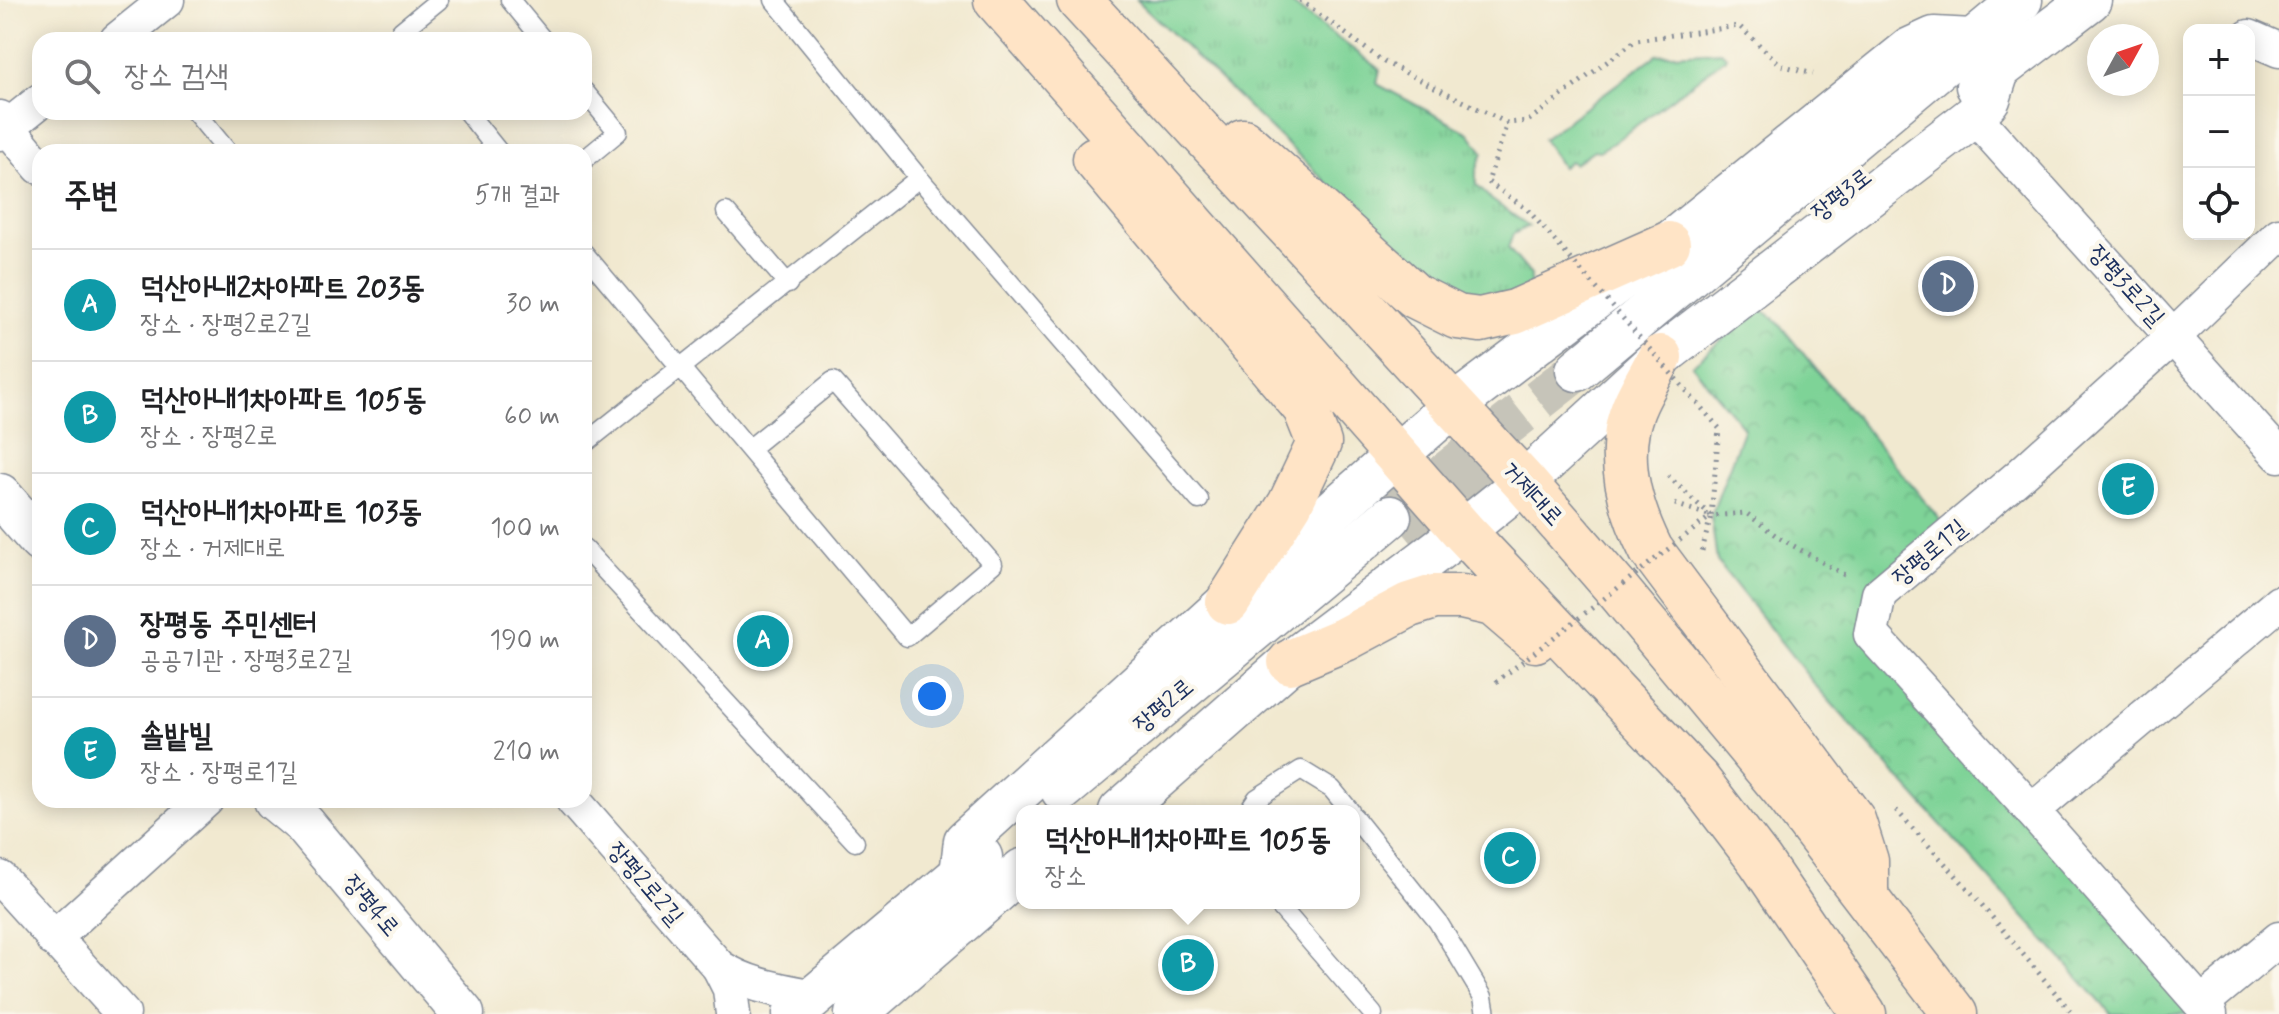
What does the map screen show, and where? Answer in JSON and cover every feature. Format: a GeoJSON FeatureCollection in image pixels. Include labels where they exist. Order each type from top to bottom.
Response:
{"type":"FeatureCollection","features":[{"type":"Feature","properties":{"kind":"main road"},"geometry":{"type":"LineString","coordinates":[[996,0],[1463,531],[1698,780],[1760,861],[1864,1014]]}},
{"type":"Feature","properties":{"kind":"main road","name":"거제대로"},"geometry":{"type":"LineString","coordinates":[[1079,0],[1524,482],[1616,588],[1783,789],[1955,1014]]}},
{"type":"Feature","properties":{"kind":"main road"},"geometry":{"type":"LineString","coordinates":[[1126,52],[1156,63],[1415,296],[1457,317],[1480,320],[1515,312],[1668,244]]}},
{"type":"Feature","properties":{"kind":"main road"},"geometry":{"type":"LineString","coordinates":[[1077,94],[1075,121],[1085,148],[1305,408],[1319,443],[1290,504],[1228,602]]}},
{"type":"Feature","properties":{"kind":"main road"},"geometry":{"type":"LineString","coordinates":[[1660,357],[1627,430],[1626,479],[1637,523],[1660,562],[1853,820],[1866,861],[1866,897]]}},
{"type":"Feature","properties":{"kind":"main road"},"geometry":{"type":"LineString","coordinates":[[1290,662],[1345,639],[1409,605],[1434,597],[1462,597],[1493,604],[1515,620],[1639,746],[1698,780]]}},
{"type":"Feature","properties":{"kind":"street"},"geometry":{"type":"LineString","coordinates":[[127,32],[167,0]]}},
{"type":"Feature","properties":{"kind":"street","name":"장평3로"},"geometry":{"type":"LineString","coordinates":[[1986,54],[2021,0]]}},
{"type":"Feature","properties":{"kind":"street","name":"장평3로"},"geometry":{"type":"LineString","coordinates":[[1585,380],[1986,54],[2090,0]]}},
{"type":"Feature","properties":{"kind":"street"},"geometry":{"type":"LineString","coordinates":[[989,891],[965,841],[1228,602],[1453,406],[1668,244],[1910,49],[1934,38],[1986,54],[1989,99],[1974,116],[1660,357],[1524,482],[1290,662],[1127,805]]}},
{"type":"Feature","properties":{"kind":"street"},"geometry":{"type":"LineString","coordinates":[[2255,40],[2279,50]]}},
{"type":"Feature","properties":{"kind":"street"},"geometry":{"type":"LineString","coordinates":[[32,106],[2,126],[32,158]]}},
{"type":"Feature","properties":{"kind":"street","name":"장평3로2길"},"geometry":{"type":"LineString","coordinates":[[1974,116],[2279,455]]}},
{"type":"Feature","properties":{"kind":"street","name":"장평로1길"},"geometry":{"type":"LineString","coordinates":[[2206,1008],[1871,634],[1879,594],[2017,478],[2173,337],[2279,235]]}},
{"type":"Feature","properties":{"kind":"street"},"geometry":{"type":"LineString","coordinates":[[0,495],[32,532]]}},
{"type":"Feature","properties":{"kind":"street"},"geometry":{"type":"LineString","coordinates":[[1300,609],[1400,529]]}},
{"type":"Feature","properties":{"kind":"street"},"geometry":{"type":"LineString","coordinates":[[2032,811],[2279,603]]}},
{"type":"Feature","properties":{"kind":"street","name":"장평2로"},"geometry":{"type":"LineString","coordinates":[[1045,805],[1300,609]]}},
{"type":"Feature","properties":{"kind":"street","name":"장평2로"},"geometry":{"type":"LineString","coordinates":[[1096,805],[1300,609]]}},
{"type":"Feature","properties":{"kind":"street"},"geometry":{"type":"LineString","coordinates":[[53,939],[197,808]]}},
{"type":"Feature","properties":{"kind":"street","name":"장평4로"},"geometry":{"type":"LineString","coordinates":[[285,808],[304,824],[463,1014]]}},
{"type":"Feature","properties":{"kind":"street","name":"장평2로2길"},"geometry":{"type":"LineString","coordinates":[[580,808],[719,967]]}},
{"type":"Feature","properties":{"kind":"street"},"geometry":{"type":"LineString","coordinates":[[856,1014],[989,891],[1016,835]]}},
{"type":"Feature","properties":{"kind":"street"},"geometry":{"type":"LineString","coordinates":[[719,967],[743,981],[804,1005],[1016,874]]}},
{"type":"Feature","properties":{"kind":"street"},"geometry":{"type":"LineString","coordinates":[[0,878],[123,1014]]}},
{"type":"Feature","properties":{"kind":"street"},"geometry":{"type":"LineString","coordinates":[[2206,1008],[2279,939]]}},
{"type":"Feature","properties":{"kind":"street"},"geometry":{"type":"LineString","coordinates":[[719,967],[730,989],[733,1014]]}},
{"type":"Feature","properties":{"kind":"lane"},"geometry":{"type":"LineString","coordinates":[[402,32],[439,0]]}},
{"type":"Feature","properties":{"kind":"lane"},"geometry":{"type":"LineString","coordinates":[[510,0],[536,32]]}},
{"type":"Feature","properties":{"kind":"lane"},"geometry":{"type":"LineString","coordinates":[[774,0],[919,178],[1199,500]]}},
{"type":"Feature","properties":{"kind":"lane"},"geometry":{"type":"LineString","coordinates":[[592,101],[618,132],[592,153]]}},
{"type":"Feature","properties":{"kind":"lane"},"geometry":{"type":"LineString","coordinates":[[202,120],[221,144]]}},
{"type":"Feature","properties":{"kind":"lane"},"geometry":{"type":"LineString","coordinates":[[473,120],[493,144]]}},
{"type":"Feature","properties":{"kind":"lane"},"geometry":{"type":"LineString","coordinates":[[592,438],[919,178]]}},
{"type":"Feature","properties":{"kind":"lane"},"geometry":{"type":"LineString","coordinates":[[726,212],[788,284]]}},
{"type":"Feature","properties":{"kind":"lane"},"geometry":{"type":"LineString","coordinates":[[592,262],[907,637],[993,564],[833,381],[749,449]]}},
{"type":"Feature","properties":{"kind":"lane"},"geometry":{"type":"LineString","coordinates":[[592,557],[855,842]]}},
{"type":"Feature","properties":{"kind":"lane"},"geometry":{"type":"LineString","coordinates":[[1260,805],[1301,770],[1332,789],[1345,805]]}},
{"type":"Feature","properties":{"kind":"lane"},"geometry":{"type":"LineString","coordinates":[[1360,824],[1438,922],[1483,997],[1486,1014]]}},
{"type":"Feature","properties":{"kind":"lane"},"geometry":{"type":"LineString","coordinates":[[1282,909],[1373,1014]]}},
{"type":"Feature","properties":{"kind":"path"},"geometry":{"type":"LineString","coordinates":[[1300,0],[1384,62],[1507,123],[1528,121],[1636,40],[1739,26],[1781,65],[1825,78]]}},
{"type":"Feature","properties":{"kind":"path"},"geometry":{"type":"LineString","coordinates":[[1507,123],[1488,182],[1527,209],[1719,428],[1711,516]]}},
{"type":"Feature","properties":{"kind":"path"},"geometry":{"type":"LineString","coordinates":[[1667,475],[1711,516]]}},
{"type":"Feature","properties":{"kind":"path"},"geometry":{"type":"LineString","coordinates":[[1496,682],[1711,516],[1746,513],[1778,537],[1879,594]]}},
{"type":"Feature","properties":{"kind":"green space"},"geometry":{"type":"Polygon","coordinates":[[[1137,0],[1286,0],[1380,69],[1377,84],[1469,133],[1483,152],[1476,172],[1476,185],[1529,226],[1513,234],[1508,248],[1531,275],[1530,289],[1492,302],[1444,295],[1137,0]]]}},
{"type":"Feature","properties":{"kind":"green space"},"geometry":{"type":"Polygon","coordinates":[[[1721,51],[1727,57],[1613,143],[1599,151],[1594,150],[1574,164],[1570,161],[1562,167],[1543,139],[1656,55],[1721,51]]]}},
{"type":"Feature","properties":{"kind":"green space"},"geometry":{"type":"Polygon","coordinates":[[[1759,308],[1774,318],[1951,533],[1879,594],[1871,634],[2210,1014],[2111,1014],[1816,686],[1717,561],[1711,516],[1744,428],[1692,365],[1759,308]]]}},
{"type":"Feature","properties":{"kind":"tunnel"},"geometry":{"type":"LineString","coordinates":[[1390,517],[1577,370]]}},
{"type":"Feature","properties":{"kind":"tunnel"},"geometry":{"type":"LineString","coordinates":[[1410,541],[1520,451]]}},
{"type":"Feature","properties":{"kind":"place","name":"장평동 주민센터"},"geometry":{"type":"Point","coordinates":[1948,286]}},
{"type":"Feature","properties":{"kind":"place","name":"솔밭빌"},"geometry":{"type":"Point","coordinates":[2128,489]}},
{"type":"Feature","properties":{"kind":"place","name":"덕산아내2차아파트 203동"},"geometry":{"type":"Point","coordinates":[763,641]}},
{"type":"Feature","properties":{"kind":"place","name":"덕산아내1차아파트 103동"},"geometry":{"type":"Point","coordinates":[1510,858]}},
{"type":"Feature","properties":{"kind":"place","name":"덕산아내1차아파트 105동"},"geometry":{"type":"Point","coordinates":[1188,965]}}]}
